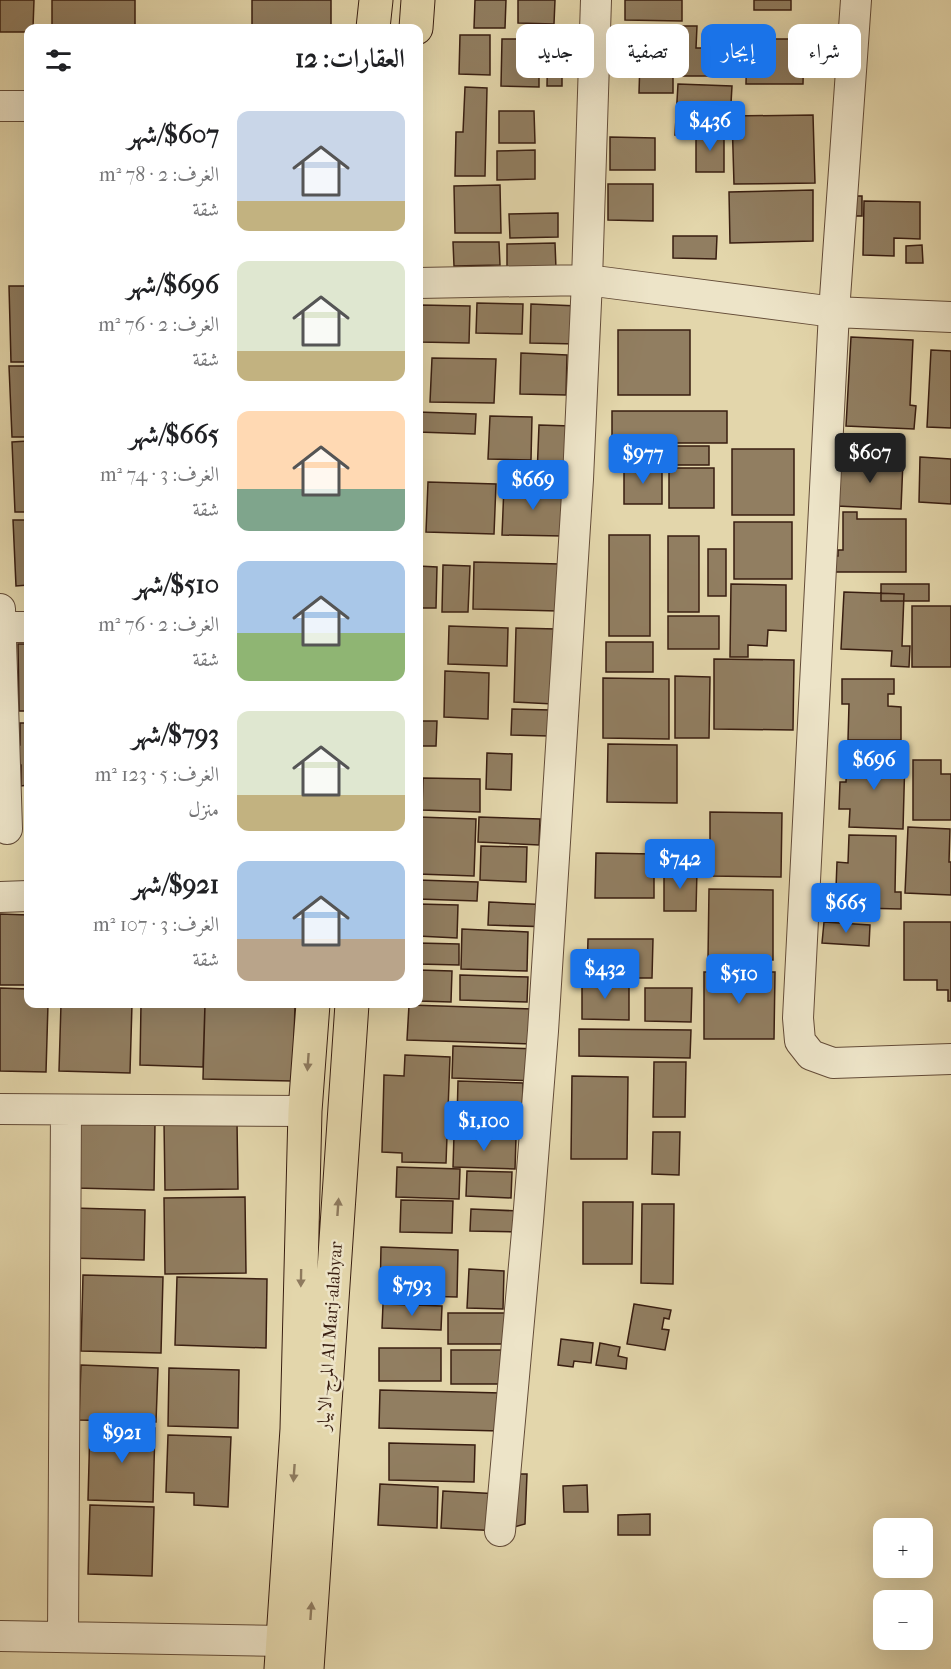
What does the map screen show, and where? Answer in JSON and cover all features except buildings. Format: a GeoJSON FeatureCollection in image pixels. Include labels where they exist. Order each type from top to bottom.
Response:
{"type":"FeatureCollection","features":[{"type":"Feature","properties":{"kind":"main road"},"geometry":{"type":"LineString","coordinates":[[373,24],[376,0]]}},
{"type":"Feature","properties":{"kind":"main road"},"geometry":{"type":"LineString","coordinates":[[416,24],[418,0]]}},
{"type":"Feature","properties":{"kind":"main road","name":"المرج-الابيار Al Marj-alabyar"},"geometry":{"type":"LineString","coordinates":[[282,1655],[297,1429],[305,1111],[313,1008]]}},
{"type":"Feature","properties":{"kind":"main road","name":"المرج-الابيار Al Marj-alabyar"},"geometry":{"type":"LineString","coordinates":[[307,1669],[352,1008]]}},
{"type":"Feature","properties":{"kind":"street"},"geometry":{"type":"LineString","coordinates":[[500,1531],[543,1031],[578,479],[596,0]]}},
{"type":"Feature","properties":{"kind":"street"},"geometry":{"type":"LineString","coordinates":[[856,0],[834,312],[798,1018],[800,1041],[811,1056],[833,1063],[951,1059]]}},
{"type":"Feature","properties":{"kind":"street"},"geometry":{"type":"LineString","coordinates":[[0,106],[24,106]]}},
{"type":"Feature","properties":{"kind":"street"},"geometry":{"type":"LineString","coordinates":[[423,284],[587,280],[834,312],[951,316]]}},
{"type":"Feature","properties":{"kind":"street"},"geometry":{"type":"LineString","coordinates":[[0,609],[12,829]]}},
{"type":"Feature","properties":{"kind":"street"},"geometry":{"type":"LineString","coordinates":[[0,627],[24,627]]}},
{"type":"Feature","properties":{"kind":"street"},"geometry":{"type":"LineString","coordinates":[[0,897],[24,896]]}},
{"type":"Feature","properties":{"kind":"street"},"geometry":{"type":"LineString","coordinates":[[0,1109],[305,1111]]}},
{"type":"Feature","properties":{"kind":"street"},"geometry":{"type":"LineString","coordinates":[[63,1636],[66,1110]]}},
{"type":"Feature","properties":{"kind":"street"},"geometry":{"type":"LineString","coordinates":[[0,1636],[63,1636],[282,1655]]}}]}
